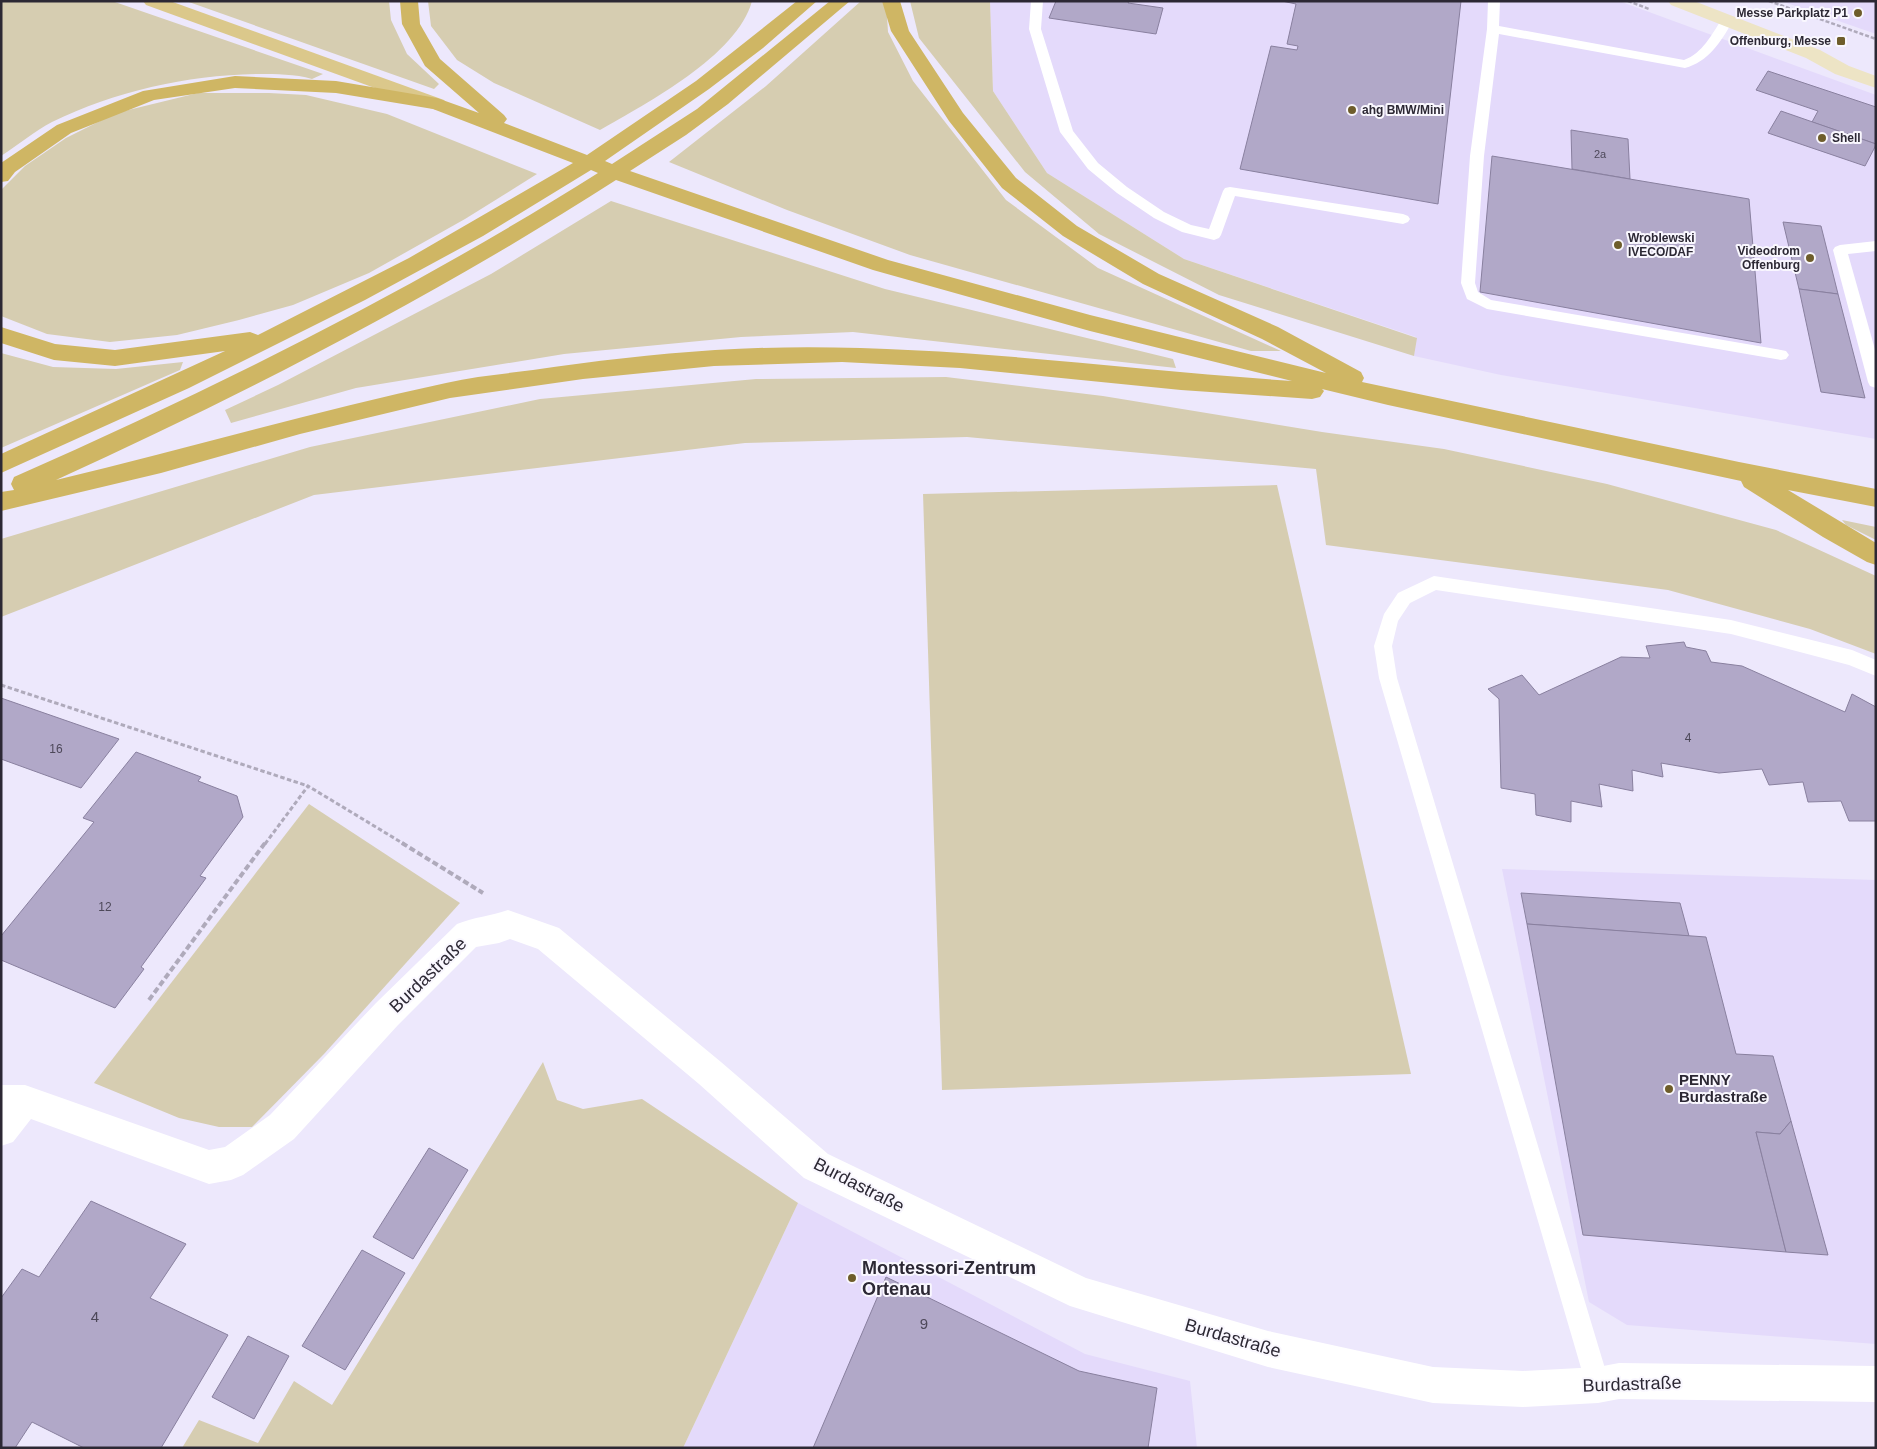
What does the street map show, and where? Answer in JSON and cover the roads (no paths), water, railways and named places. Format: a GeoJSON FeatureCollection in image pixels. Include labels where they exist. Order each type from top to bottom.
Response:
{"type":"FeatureCollection","features":[{"type":"Feature","properties":{"kind":"highway"},"geometry":{"type":"LineString","coordinates":[[409,1],[411,24],[432,62],[511,132]]}},
{"type":"Feature","properties":{"kind":"highway"},"geometry":{"type":"LineString","coordinates":[[780,26],[782,1]]}},
{"type":"Feature","properties":{"kind":"highway"},"geometry":{"type":"LineString","coordinates":[[1,464],[120,412],[276,337],[506,215],[674,107],[727,68],[808,1]]}},
{"type":"Feature","properties":{"kind":"highway"},"geometry":{"type":"LineString","coordinates":[[1,493],[124,439],[340,333],[459,268],[543,218],[702,114],[842,1]]}},
{"type":"Feature","properties":{"kind":"highway"},"geometry":{"type":"LineString","coordinates":[[891,1],[900,31],[956,117],[1009,183],[1024,195],[1070,231],[1151,279],[1270,333],[1388,397]]}},
{"type":"Feature","properties":{"kind":"highway"},"geometry":{"type":"LineString","coordinates":[[1,176],[8,168],[64,129],[150,94],[235,82],[336,87],[437,104],[624,176],[882,265],[1090,323],[1388,397],[1876,498]]}},
{"type":"Feature","properties":{"kind":"highway"},"geometry":{"type":"LineString","coordinates":[[1,335],[54,352],[115,358],[276,337]]}},
{"type":"Feature","properties":{"kind":"highway"},"geometry":{"type":"LineString","coordinates":[[1,502],[161,464],[300,425],[450,390],[583,371],[714,358],[842,354],[960,360],[1181,382],[1388,397]]}},
{"type":"Feature","properties":{"kind":"highway"},"geometry":{"type":"LineString","coordinates":[[1739,471],[1832,530],[1876,555]]}},
{"type":"Feature","properties":{"kind":"main road"},"geometry":{"type":"LineString","coordinates":[[152,1],[437,104]]}},
{"type":"Feature","properties":{"kind":"main road"},"geometry":{"type":"LineString","coordinates":[[1677,1],[1726,22],[1813,54],[1842,70],[1876,82]]}},
{"type":"Feature","properties":{"kind":"main road"},"geometry":{"type":"LineString","coordinates":[[1813,54],[1848,58],[1876,67]]}},
{"type":"Feature","properties":{"kind":"street","name":"Burdastraße"},"geometry":{"type":"LineString","coordinates":[[13,1101],[209,1167],[230,1163],[282,1127],[387,1014],[468,934],[499,929],[508,924],[548,938],[710,1072],[816,1166],[1082,1294],[1268,1349],[1433,1386],[1523,1389],[1598,1385],[1619,1381],[1876,1384]]}},
{"type":"Feature","properties":{"kind":"street"},"geometry":{"type":"LineString","coordinates":[[1,1130],[13,1101]]}},
{"type":"Feature","properties":{"kind":"lane"},"geometry":{"type":"LineString","coordinates":[[1037,1],[1035,29],[1067,132],[1092,166],[1122,190],[1160,215],[1187,228],[1214,235],[1230,191],[1403,219]]}},
{"type":"Feature","properties":{"kind":"lane"},"geometry":{"type":"LineString","coordinates":[[1494,1],[1477,156],[1468,283],[1472,295],[1487,304],[1781,355]]}},
{"type":"Feature","properties":{"kind":"lane"},"geometry":{"type":"LineString","coordinates":[[1492,29],[1685,64],[1695,62],[1718,36],[1726,22]]}},
{"type":"Feature","properties":{"kind":"lane"},"geometry":{"type":"LineString","coordinates":[[1876,246],[1840,250],[1876,382]]}},
{"type":"Feature","properties":{"kind":"lane"},"geometry":{"type":"LineString","coordinates":[[1598,1385],[1388,678],[1382,646],[1390,618],[1404,598],[1434,583],[1731,627],[1852,658],[1876,668]]}},
{"type":"Feature","properties":{"kind":"place","name":"Messe Parkplatz P1"},"geometry":{"type":"Point","coordinates":[1858,13]}},
{"type":"Feature","properties":{"kind":"place","name":"Offenburg, Messe"},"geometry":{"type":"Point","coordinates":[1841,41]}},
{"type":"Feature","properties":{"kind":"place","name":"ahg BMW/Mini"},"geometry":{"type":"Point","coordinates":[1352,110]}},
{"type":"Feature","properties":{"kind":"place","name":"Shell"},"geometry":{"type":"Point","coordinates":[1822,138]}},
{"type":"Feature","properties":{"kind":"place","name":"Wroblewski IVECO/DAF"},"geometry":{"type":"Point","coordinates":[1618,245]}},
{"type":"Feature","properties":{"kind":"place","name":"Videodrom Offenburg"},"geometry":{"type":"Point","coordinates":[1810,258]}},
{"type":"Feature","properties":{"kind":"place","name":"PENNY Burdastraße"},"geometry":{"type":"Point","coordinates":[1669,1089]}},
{"type":"Feature","properties":{"kind":"place","name":"Montessori-Zentrum Ortenau"},"geometry":{"type":"Point","coordinates":[852,1278]}}]}
